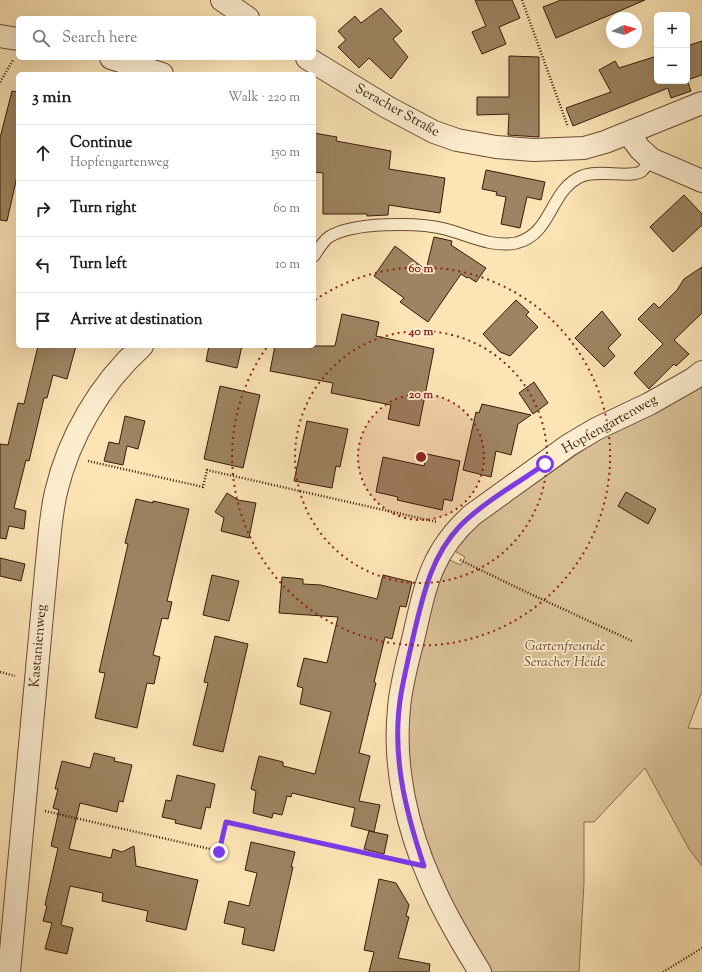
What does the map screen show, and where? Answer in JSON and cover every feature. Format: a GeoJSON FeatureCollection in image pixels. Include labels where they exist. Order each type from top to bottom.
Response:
{"type":"FeatureCollection","features":[{"type":"Feature","properties":{"kind":"street"},"geometry":{"type":"LineString","coordinates":[[222,0],[245,16]]}},
{"type":"Feature","properties":{"kind":"street"},"geometry":{"type":"LineString","coordinates":[[0,36],[16,46]]}},
{"type":"Feature","properties":{"kind":"street"},"geometry":{"type":"LineString","coordinates":[[117,60],[156,72]]}},
{"type":"Feature","properties":{"kind":"street","name":"Seracher Straße"},"geometry":{"type":"LineString","coordinates":[[310,60],[387,107],[423,127],[446,137],[469,143],[520,149],[574,149],[595,145],[702,103]]}},
{"type":"Feature","properties":{"kind":"street"},"geometry":{"type":"LineString","coordinates":[[628,133],[640,149],[651,160],[702,181]]}},
{"type":"Feature","properties":{"kind":"street","name":"Kastanienweg"},"geometry":{"type":"LineString","coordinates":[[9,972],[50,533],[56,493],[67,455],[81,425],[100,394],[122,366],[140,348]]}},
{"type":"Feature","properties":{"kind":"street","name":"Hopfengartenweg"},"geometry":{"type":"LineString","coordinates":[[480,972],[439,900],[424,866],[410,821],[402,787],[398,754],[398,723],[402,687],[425,587],[430,572],[442,550],[458,528],[472,515],[545,464],[569,445],[596,429],[649,404],[687,383],[702,372]]}},
{"type":"Feature","properties":{"kind":"lane"},"geometry":{"type":"LineString","coordinates":[[316,253],[325,240],[331,236],[354,228],[396,224],[442,229],[495,244],[517,243],[530,237],[540,229],[547,220],[562,192],[572,182],[583,176],[597,173],[638,173],[641,172],[651,160]]}},
{"type":"Feature","properties":{"kind":"path"},"geometry":{"type":"LineString","coordinates":[[522,0],[574,149]]}},
{"type":"Feature","properties":{"kind":"path"},"geometry":{"type":"LineString","coordinates":[[0,82],[16,49]]}},
{"type":"Feature","properties":{"kind":"path"},"geometry":{"type":"LineString","coordinates":[[67,455],[203,488],[207,470],[458,528]]}},
{"type":"Feature","properties":{"kind":"path"},"geometry":{"type":"LineString","coordinates":[[442,550],[522,590],[632,641]]}},
{"type":"Feature","properties":{"kind":"path"},"geometry":{"type":"LineString","coordinates":[[25,806],[219,852],[226,822],[424,866]]}},
{"type":"Feature","properties":{"kind":"path"},"geometry":{"type":"LineString","coordinates":[[663,972],[702,948]]}},
{"type":"Feature","properties":{"kind":"green space","name":"Gartenfreunde Seracher Heide"},"geometry":{"type":"Polygon","coordinates":[[[699,386],[702,387],[702,691],[688,728],[702,729],[702,866],[689,849],[645,768],[594,822],[584,822],[584,883],[579,972],[490,972],[475,947],[438,875],[421,826],[410,775],[408,709],[433,593],[447,559],[461,565],[465,557],[456,552],[456,546],[477,524],[612,430],[699,386]]]}},
{"type":"Feature","properties":{"kind":"building"},"geometry":{"type":"Polygon","coordinates":[[[475,0],[512,0],[520,18],[499,27],[506,44],[482,54],[472,32],[486,26],[475,0]]]}},
{"type":"Feature","properties":{"kind":"building"},"geometry":{"type":"Polygon","coordinates":[[[561,0],[645,0],[617,12],[606,12],[606,17],[556,38],[543,7],[561,0]]]}},
{"type":"Feature","properties":{"kind":"building"},"geometry":{"type":"Polygon","coordinates":[[[381,8],[402,31],[393,39],[408,57],[391,79],[369,58],[359,68],[338,47],[346,40],[338,31],[355,16],[361,23],[381,8]]]}},
{"type":"Feature","properties":{"kind":"building"},"geometry":{"type":"Polygon","coordinates":[[[702,41],[702,75],[690,79],[690,45],[702,41]]]}},
{"type":"Feature","properties":{"kind":"building"},"geometry":{"type":"Polygon","coordinates":[[[509,56],[539,57],[539,137],[508,135],[509,114],[477,115],[477,97],[509,97],[509,56]]]}},
{"type":"Feature","properties":{"kind":"building"},"geometry":{"type":"Polygon","coordinates":[[[654,57],[654,84],[688,84],[691,91],[671,98],[668,88],[573,126],[566,108],[611,92],[599,70],[615,61],[619,68],[654,57]]]}},
{"type":"Feature","properties":{"kind":"building"},"geometry":{"type":"Polygon","coordinates":[[[12,91],[16,92],[16,181],[7,221],[0,220],[0,138],[12,91]]]}},
{"type":"Feature","properties":{"kind":"building"},"geometry":{"type":"Polygon","coordinates":[[[316,133],[337,137],[336,141],[391,151],[389,169],[445,178],[440,213],[389,205],[388,215],[367,216],[367,214],[323,214],[323,173],[316,172],[316,133]]]}},
{"type":"Feature","properties":{"kind":"building"},"geometry":{"type":"Polygon","coordinates":[[[486,170],[545,182],[541,200],[527,197],[520,228],[501,224],[506,197],[496,195],[497,192],[482,189],[486,170]]]}},
{"type":"Feature","properties":{"kind":"building"},"geometry":{"type":"Polygon","coordinates":[[[684,195],[702,214],[702,225],[673,252],[650,227],[684,195]]]}},
{"type":"Feature","properties":{"kind":"building"},"geometry":{"type":"Polygon","coordinates":[[[434,237],[452,241],[451,245],[486,268],[476,282],[461,274],[428,322],[400,302],[404,298],[374,276],[395,246],[426,270],[434,237]]]}},
{"type":"Feature","properties":{"kind":"building"},"geometry":{"type":"Polygon","coordinates":[[[702,267],[702,313],[674,340],[689,354],[676,366],[674,364],[649,389],[634,373],[663,344],[638,319],[654,303],[659,308],[677,290],[684,279],[702,267]]]}},
{"type":"Feature","properties":{"kind":"building"},"geometry":{"type":"Polygon","coordinates":[[[516,300],[529,312],[526,315],[538,327],[510,356],[500,352],[483,334],[516,300]]]}},
{"type":"Feature","properties":{"kind":"building"},"geometry":{"type":"Polygon","coordinates":[[[602,311],[621,335],[608,348],[615,356],[604,367],[575,338],[602,311]]]}},
{"type":"Feature","properties":{"kind":"building"},"geometry":{"type":"Polygon","coordinates":[[[342,314],[379,322],[376,336],[434,349],[419,426],[388,419],[391,405],[331,393],[333,383],[270,371],[275,348],[316,348],[316,346],[335,346],[342,314]]]}},
{"type":"Feature","properties":{"kind":"building"},"geometry":{"type":"Polygon","coordinates":[[[38,348],[75,348],[67,379],[53,375],[47,398],[44,398],[29,461],[26,460],[14,508],[26,511],[24,529],[9,526],[6,539],[0,538],[0,444],[8,445],[18,403],[24,404],[38,348]]]}},
{"type":"Feature","properties":{"kind":"building"},"geometry":{"type":"Polygon","coordinates":[[[209,348],[242,348],[237,368],[206,361],[209,348]]]}},
{"type":"Feature","properties":{"kind":"building"},"geometry":{"type":"Polygon","coordinates":[[[534,382],[548,403],[533,414],[519,393],[534,382]]]}},
{"type":"Feature","properties":{"kind":"building"},"geometry":{"type":"Polygon","coordinates":[[[220,386],[260,395],[243,468],[204,459],[220,386]]]}},
{"type":"Feature","properties":{"kind":"building"},"geometry":{"type":"Polygon","coordinates":[[[482,404],[531,415],[518,424],[511,455],[496,451],[491,477],[463,470],[476,412],[479,413],[482,404]]]}},
{"type":"Feature","properties":{"kind":"building"},"geometry":{"type":"Polygon","coordinates":[[[125,416],[145,421],[138,449],[127,446],[123,465],[104,461],[109,442],[119,444],[125,416]]]}},
{"type":"Feature","properties":{"kind":"building"},"geometry":{"type":"Polygon","coordinates":[[[307,421],[348,429],[340,467],[336,466],[332,488],[294,481],[307,421]]]}},
{"type":"Feature","properties":{"kind":"building"},"geometry":{"type":"Polygon","coordinates":[[[427,454],[460,461],[452,501],[444,499],[442,510],[397,500],[398,497],[376,492],[383,457],[424,466],[427,454]]]}},
{"type":"Feature","properties":{"kind":"building"},"geometry":{"type":"Polygon","coordinates":[[[626,492],[656,509],[648,524],[618,506],[626,492]]]}},
{"type":"Feature","properties":{"kind":"building"},"geometry":{"type":"Polygon","coordinates":[[[227,493],[238,500],[256,503],[249,538],[221,531],[224,518],[215,512],[227,493]]]}},
{"type":"Feature","properties":{"kind":"building"},"geometry":{"type":"Polygon","coordinates":[[[136,499],[189,509],[167,601],[172,602],[168,619],[162,618],[153,655],[160,657],[154,684],[147,683],[137,728],[95,718],[105,673],[99,672],[128,544],[125,543],[136,499]]]}},
{"type":"Feature","properties":{"kind":"building"},"geometry":{"type":"Polygon","coordinates":[[[0,558],[25,564],[21,581],[0,576],[0,558]]]}},
{"type":"Feature","properties":{"kind":"building"},"geometry":{"type":"Polygon","coordinates":[[[212,575],[239,581],[229,621],[203,615],[212,575]]]}},
{"type":"Feature","properties":{"kind":"building"},"geometry":{"type":"Polygon","coordinates":[[[383,575],[412,582],[406,607],[400,606],[392,639],[385,637],[374,682],[376,683],[359,753],[370,756],[359,801],[380,805],[374,832],[351,826],[355,808],[292,793],[291,797],[287,796],[282,815],[273,813],[272,818],[253,813],[256,791],[251,789],[259,756],[283,762],[283,766],[315,774],[331,712],[300,704],[303,688],[297,686],[304,658],[327,663],[338,617],[279,613],[282,577],[303,579],[303,584],[321,585],[377,599],[383,575]]]}},
{"type":"Feature","properties":{"kind":"building"},"geometry":{"type":"Polygon","coordinates":[[[215,636],[248,644],[223,752],[193,745],[208,683],[204,682],[215,636]]]}},
{"type":"Feature","properties":{"kind":"building"},"geometry":{"type":"Polygon","coordinates":[[[94,753],[115,758],[114,761],[132,765],[123,802],[119,801],[117,812],[80,803],[69,849],[111,858],[113,849],[122,852],[134,846],[136,866],[198,880],[186,930],[146,921],[148,911],[102,901],[103,893],[70,886],[61,925],[73,928],[67,954],[45,949],[52,923],[43,921],[47,906],[45,905],[58,848],[51,846],[59,810],[53,808],[58,789],[55,789],[62,761],[90,768],[94,753]]]}},
{"type":"Feature","properties":{"kind":"building"},"geometry":{"type":"Polygon","coordinates":[[[177,775],[215,784],[210,808],[206,807],[201,829],[175,823],[176,820],[162,817],[166,800],[171,801],[177,775]]]}},
{"type":"Feature","properties":{"kind":"building"},"geometry":{"type":"Polygon","coordinates":[[[369,831],[388,835],[384,854],[364,849],[369,831]]]}},
{"type":"Feature","properties":{"kind":"building"},"geometry":{"type":"Polygon","coordinates":[[[251,842],[295,852],[274,951],[242,944],[245,928],[224,923],[229,901],[249,906],[257,873],[245,870],[251,842]]]}},
{"type":"Feature","properties":{"kind":"building"},"geometry":{"type":"Polygon","coordinates":[[[379,879],[396,883],[409,905],[406,916],[409,917],[398,958],[430,964],[429,972],[369,972],[374,952],[364,950],[379,879]]]}},
{"type":"Feature","properties":{"kind":"route"},"geometry":{"type":"LineString","coordinates":[[219,852],[226,822],[424,866],[406,803],[400,770],[397,739],[399,707],[405,672],[430,572],[447,542],[458,528],[472,515],[545,464]]}}]}
